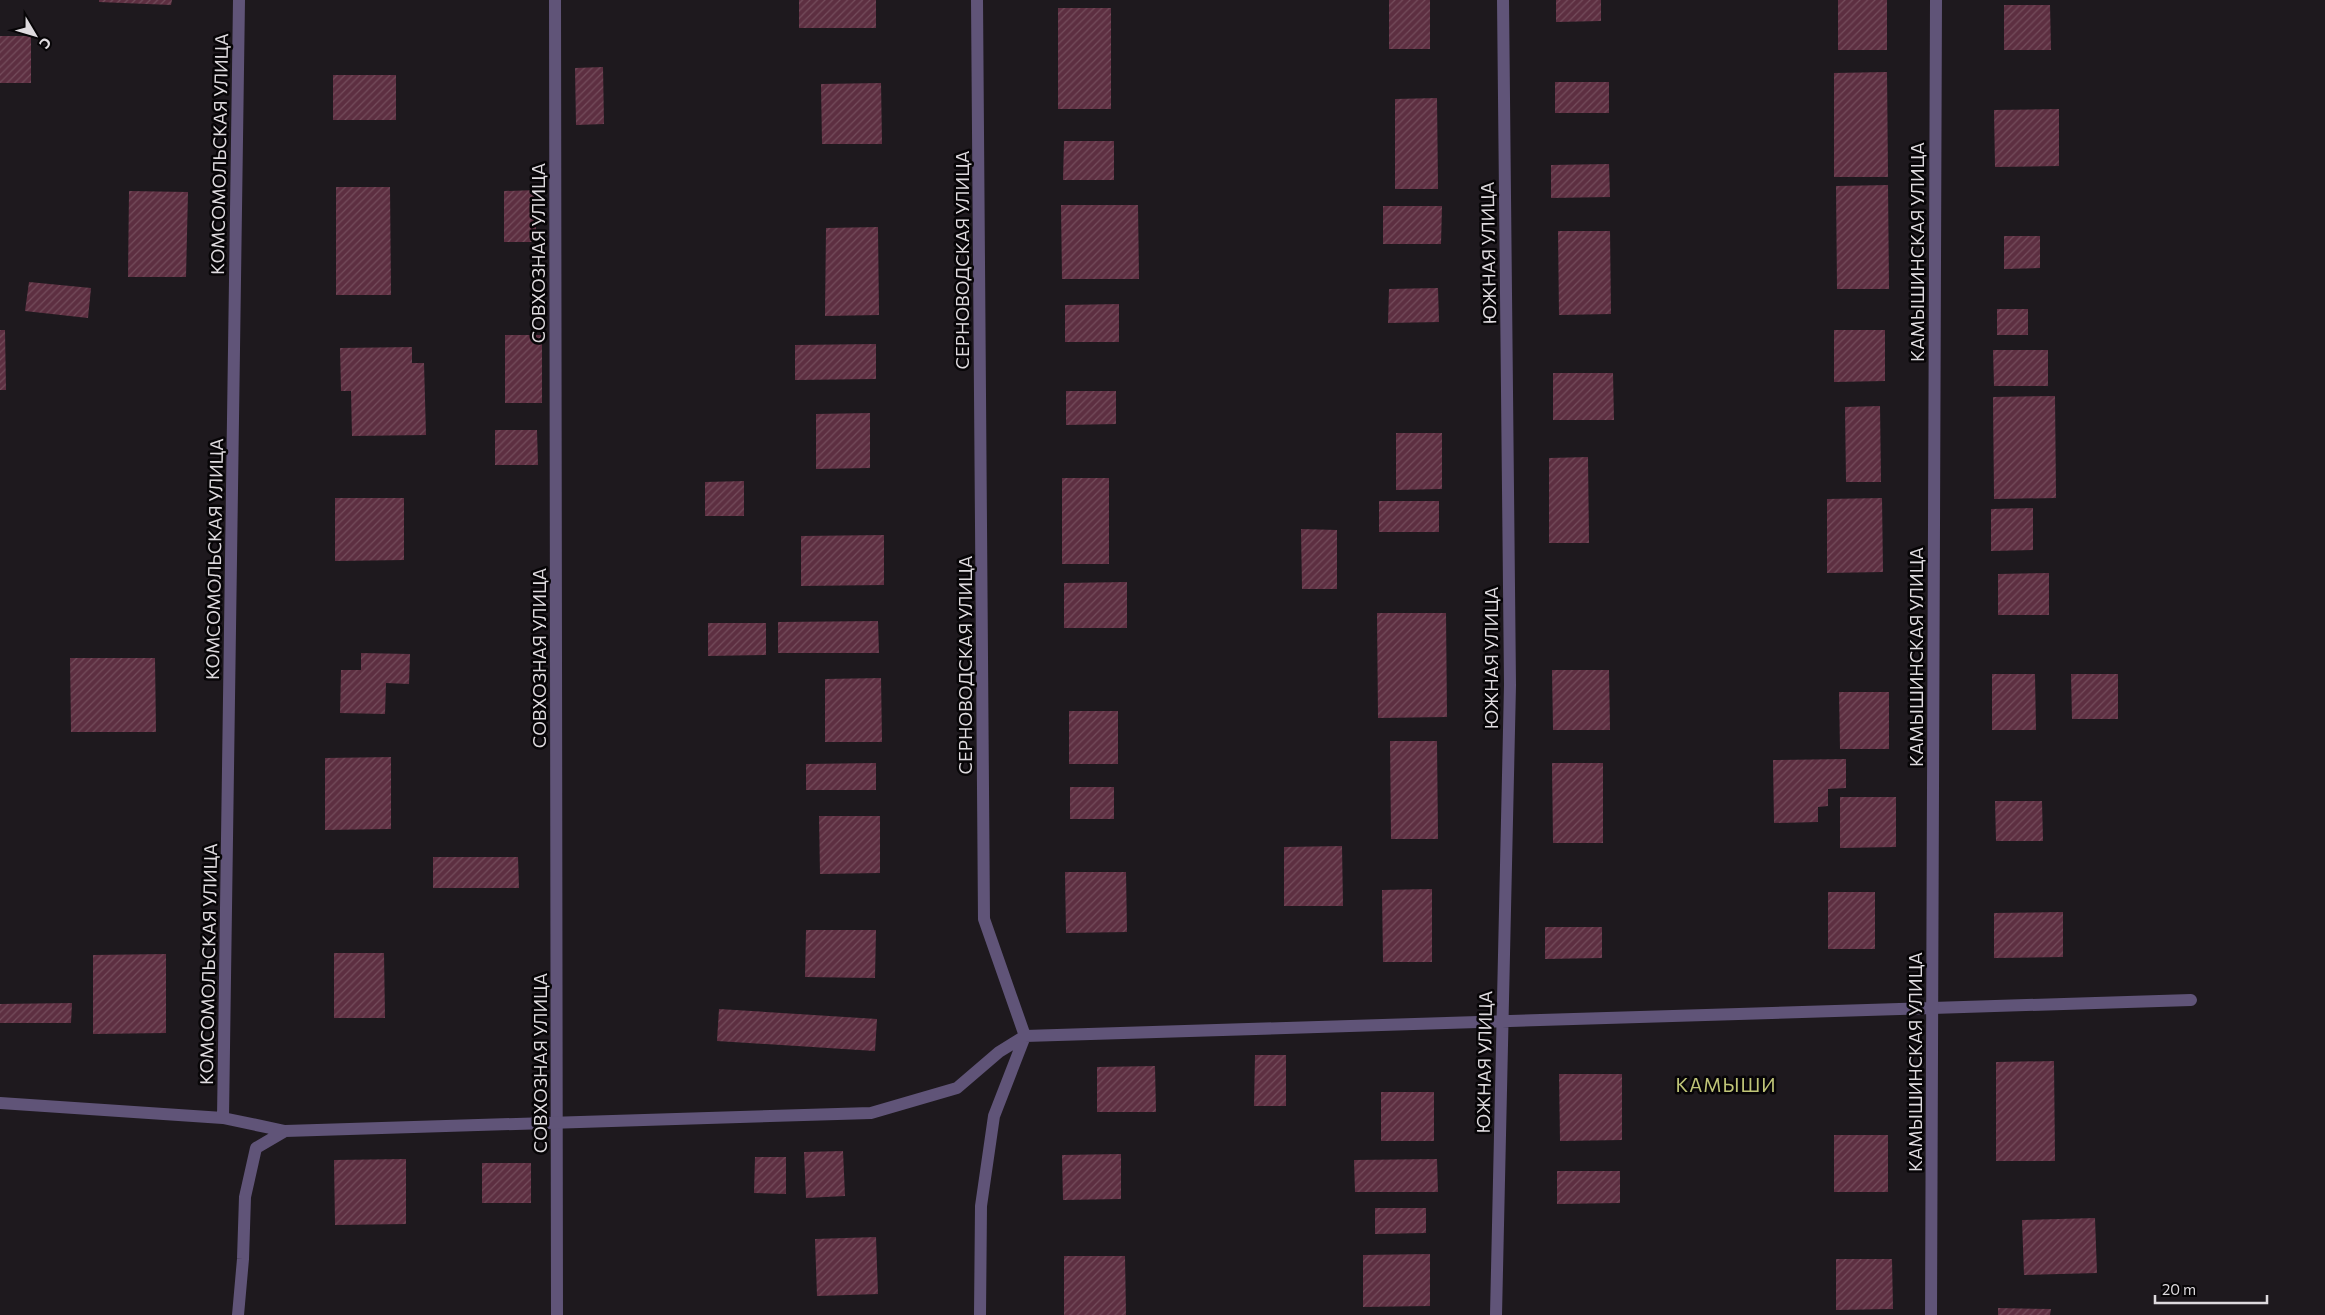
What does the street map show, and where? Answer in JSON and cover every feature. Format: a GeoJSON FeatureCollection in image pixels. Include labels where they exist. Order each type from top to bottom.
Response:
{"type":"FeatureCollection","features":[{"type":"Feature","properties":{"kind":"street","name":"КОМСОМОЛЬСКАЯ УЛИЦА"},"geometry":{"type":"LineString","coordinates":[[223,1118],[239,0]]}},
{"type":"Feature","properties":{"kind":"street","name":"СОВХОЗНАЯ УЛИЦА"},"geometry":{"type":"LineString","coordinates":[[555,0],[557,1315]]}},
{"type":"Feature","properties":{"kind":"street","name":"СЕРНОВОДСКАЯ УЛИЦА"},"geometry":{"type":"LineString","coordinates":[[977,0],[984,919],[1026,1036]]}},
{"type":"Feature","properties":{"kind":"street","name":"ЮЖНАЯ УЛИЦА"},"geometry":{"type":"LineString","coordinates":[[1496,1315],[1510,685],[1503,0]]}},
{"type":"Feature","properties":{"kind":"street","name":"КАМЫШИНСКАЯ УЛИЦА"},"geometry":{"type":"LineString","coordinates":[[1931,1315],[1936,0]]}},
{"type":"Feature","properties":{"kind":"street"},"geometry":{"type":"LineString","coordinates":[[0,1103],[223,1118],[285,1131],[871,1113],[957,1088],[999,1052],[1026,1036],[2191,1000]]}},
{"type":"Feature","properties":{"kind":"street"},"geometry":{"type":"LineString","coordinates":[[980,1315],[981,1206],[994,1116],[1026,1036]]}},
{"type":"Feature","properties":{"kind":"street"},"geometry":{"type":"LineString","coordinates":[[238,1315],[243,1258],[245,1197],[256,1148],[285,1131]]}},
{"type":"Feature","properties":{"kind":"building"},"geometry":{"type":"Polygon","coordinates":[[[99,0],[172,0],[171,5],[99,2],[99,0]]]}},
{"type":"Feature","properties":{"kind":"building"},"geometry":{"type":"Polygon","coordinates":[[[799,0],[876,0],[876,28],[799,28],[799,0]]]}},
{"type":"Feature","properties":{"kind":"building"},"geometry":{"type":"Polygon","coordinates":[[[1389,0],[1430,0],[1430,49],[1389,49],[1389,0]]]}},
{"type":"Feature","properties":{"kind":"building"},"geometry":{"type":"Polygon","coordinates":[[[1556,0],[1601,0],[1601,21],[1556,22],[1556,0]]]}},
{"type":"Feature","properties":{"kind":"building"},"geometry":{"type":"Polygon","coordinates":[[[1838,0],[1887,0],[1887,50],[1838,50],[1838,0]]]}},
{"type":"Feature","properties":{"kind":"building"},"geometry":{"type":"Polygon","coordinates":[[[2004,5],[2050,5],[2051,50],[2004,50],[2004,5]]]}},
{"type":"Feature","properties":{"kind":"building"},"geometry":{"type":"Polygon","coordinates":[[[1058,8],[1111,8],[1111,109],[1058,109],[1058,8]]]}},
{"type":"Feature","properties":{"kind":"building"},"geometry":{"type":"Polygon","coordinates":[[[0,36],[31,36],[31,83],[0,83],[0,36]]]}},
{"type":"Feature","properties":{"kind":"building"},"geometry":{"type":"Polygon","coordinates":[[[603,67],[604,124],[576,125],[575,68],[603,67]]]}},
{"type":"Feature","properties":{"kind":"building"},"geometry":{"type":"Polygon","coordinates":[[[1887,72],[1888,177],[1834,177],[1834,73],[1887,72]]]}},
{"type":"Feature","properties":{"kind":"building"},"geometry":{"type":"Polygon","coordinates":[[[333,75],[396,75],[396,120],[333,120],[333,75]]]}},
{"type":"Feature","properties":{"kind":"building"},"geometry":{"type":"Polygon","coordinates":[[[1555,82],[1609,82],[1609,113],[1555,113],[1555,82]]]}},
{"type":"Feature","properties":{"kind":"building"},"geometry":{"type":"Polygon","coordinates":[[[881,83],[882,144],[822,144],[821,84],[881,83]]]}},
{"type":"Feature","properties":{"kind":"building"},"geometry":{"type":"Polygon","coordinates":[[[1437,98],[1438,189],[1395,189],[1395,99],[1437,98]]]}},
{"type":"Feature","properties":{"kind":"building"},"geometry":{"type":"Polygon","coordinates":[[[2059,109],[2059,166],[1995,167],[1994,110],[2059,109]]]}},
{"type":"Feature","properties":{"kind":"building"},"geometry":{"type":"Polygon","coordinates":[[[1064,141],[1114,141],[1114,180],[1063,180],[1064,141]]]}},
{"type":"Feature","properties":{"kind":"building"},"geometry":{"type":"Polygon","coordinates":[[[1609,164],[1610,197],[1551,198],[1551,165],[1609,164]]]}},
{"type":"Feature","properties":{"kind":"building"},"geometry":{"type":"Polygon","coordinates":[[[1888,185],[1889,289],[1837,289],[1836,186],[1888,185]]]}},
{"type":"Feature","properties":{"kind":"building"},"geometry":{"type":"Polygon","coordinates":[[[336,187],[390,187],[391,295],[336,295],[336,187]]]}},
{"type":"Feature","properties":{"kind":"building"},"geometry":{"type":"Polygon","coordinates":[[[536,190],[536,242],[504,242],[504,191],[536,190]]]}},
{"type":"Feature","properties":{"kind":"building"},"geometry":{"type":"Polygon","coordinates":[[[129,191],[188,192],[186,277],[128,277],[129,191]]]}},
{"type":"Feature","properties":{"kind":"building"},"geometry":{"type":"Polygon","coordinates":[[[1061,205],[1138,205],[1139,279],[1062,279],[1061,205]]]}},
{"type":"Feature","properties":{"kind":"building"},"geometry":{"type":"Polygon","coordinates":[[[1383,206],[1442,206],[1441,244],[1383,244],[1383,206]]]}},
{"type":"Feature","properties":{"kind":"building"},"geometry":{"type":"Polygon","coordinates":[[[878,227],[879,315],[825,316],[826,228],[878,227]]]}},
{"type":"Feature","properties":{"kind":"building"},"geometry":{"type":"Polygon","coordinates":[[[1558,231],[1610,231],[1611,314],[1559,315],[1558,231]]]}},
{"type":"Feature","properties":{"kind":"building"},"geometry":{"type":"Polygon","coordinates":[[[2004,236],[2040,236],[2040,268],[2004,269],[2004,236]]]}},
{"type":"Feature","properties":{"kind":"building"},"geometry":{"type":"Polygon","coordinates":[[[29,282],[91,288],[88,318],[25,311],[29,282]]]}},
{"type":"Feature","properties":{"kind":"building"},"geometry":{"type":"Polygon","coordinates":[[[1438,288],[1439,322],[1388,323],[1389,289],[1438,288]]]}},
{"type":"Feature","properties":{"kind":"building"},"geometry":{"type":"Polygon","coordinates":[[[1119,304],[1119,342],[1065,342],[1065,305],[1119,304]]]}},
{"type":"Feature","properties":{"kind":"building"},"geometry":{"type":"Polygon","coordinates":[[[1997,309],[2028,309],[2028,335],[1997,335],[1997,309]]]}},
{"type":"Feature","properties":{"kind":"building"},"geometry":{"type":"Polygon","coordinates":[[[0,330],[5,330],[6,390],[0,390],[0,330]]]}},
{"type":"Feature","properties":{"kind":"building"},"geometry":{"type":"Polygon","coordinates":[[[1834,330],[1885,330],[1885,381],[1834,382],[1834,330]]]}},
{"type":"Feature","properties":{"kind":"building"},"geometry":{"type":"Polygon","coordinates":[[[505,335],[542,335],[542,403],[505,403],[505,335]]]}},
{"type":"Feature","properties":{"kind":"building"},"geometry":{"type":"Polygon","coordinates":[[[876,344],[876,379],[795,380],[795,345],[876,344]]]}},
{"type":"Feature","properties":{"kind":"building"},"geometry":{"type":"Polygon","coordinates":[[[412,347],[412,363],[424,363],[426,435],[352,436],[351,391],[341,391],[340,348],[412,347]]]}},
{"type":"Feature","properties":{"kind":"building"},"geometry":{"type":"Polygon","coordinates":[[[1993,350],[2048,350],[2048,386],[1994,386],[1993,350]]]}},
{"type":"Feature","properties":{"kind":"building"},"geometry":{"type":"Polygon","coordinates":[[[1553,373],[1613,373],[1614,420],[1553,420],[1553,373]]]}},
{"type":"Feature","properties":{"kind":"building"},"geometry":{"type":"Polygon","coordinates":[[[1066,391],[1116,391],[1116,424],[1066,425],[1066,391]]]}},
{"type":"Feature","properties":{"kind":"building"},"geometry":{"type":"Polygon","coordinates":[[[2055,396],[2056,498],[1994,499],[1993,397],[2055,396]]]}},
{"type":"Feature","properties":{"kind":"building"},"geometry":{"type":"Polygon","coordinates":[[[1880,406],[1881,482],[1846,482],[1845,407],[1880,406]]]}},
{"type":"Feature","properties":{"kind":"building"},"geometry":{"type":"Polygon","coordinates":[[[870,413],[870,468],[816,469],[816,414],[870,413]]]}},
{"type":"Feature","properties":{"kind":"building"},"geometry":{"type":"Polygon","coordinates":[[[495,430],[537,430],[538,465],[495,465],[495,430]]]}},
{"type":"Feature","properties":{"kind":"building"},"geometry":{"type":"Polygon","coordinates":[[[1396,433],[1442,433],[1442,489],[1396,490],[1396,433]]]}},
{"type":"Feature","properties":{"kind":"building"},"geometry":{"type":"Polygon","coordinates":[[[1588,457],[1589,543],[1549,543],[1549,458],[1588,457]]]}},
{"type":"Feature","properties":{"kind":"building"},"geometry":{"type":"Polygon","coordinates":[[[1062,478],[1109,478],[1109,564],[1062,564],[1062,478]]]}},
{"type":"Feature","properties":{"kind":"building"},"geometry":{"type":"Polygon","coordinates":[[[744,481],[744,516],[705,516],[705,482],[744,481]]]}},
{"type":"Feature","properties":{"kind":"building"},"geometry":{"type":"Polygon","coordinates":[[[335,498],[404,498],[404,560],[335,561],[335,498]]]}},
{"type":"Feature","properties":{"kind":"building"},"geometry":{"type":"Polygon","coordinates":[[[1882,498],[1883,572],[1827,573],[1827,499],[1882,498]]]}},
{"type":"Feature","properties":{"kind":"building"},"geometry":{"type":"Polygon","coordinates":[[[1379,501],[1439,501],[1439,532],[1379,532],[1379,501]]]}},
{"type":"Feature","properties":{"kind":"building"},"geometry":{"type":"Polygon","coordinates":[[[2033,508],[2033,550],[1991,551],[1991,509],[2033,508]]]}},
{"type":"Feature","properties":{"kind":"building"},"geometry":{"type":"Polygon","coordinates":[[[1301,529],[1337,530],[1337,589],[1302,589],[1301,529]]]}},
{"type":"Feature","properties":{"kind":"building"},"geometry":{"type":"Polygon","coordinates":[[[884,535],[884,585],[801,586],[801,536],[884,535]]]}},
{"type":"Feature","properties":{"kind":"building"},"geometry":{"type":"Polygon","coordinates":[[[2049,573],[2049,615],[1998,615],[1998,574],[2049,573]]]}},
{"type":"Feature","properties":{"kind":"building"},"geometry":{"type":"Polygon","coordinates":[[[1127,582],[1127,628],[1064,628],[1064,583],[1127,582]]]}},
{"type":"Feature","properties":{"kind":"building"},"geometry":{"type":"Polygon","coordinates":[[[1377,613],[1446,613],[1447,717],[1378,718],[1377,613]]]}},
{"type":"Feature","properties":{"kind":"building"},"geometry":{"type":"Polygon","coordinates":[[[878,621],[879,653],[778,653],[778,622],[878,621]]]}},
{"type":"Feature","properties":{"kind":"building"},"geometry":{"type":"Polygon","coordinates":[[[708,623],[766,623],[766,655],[708,656],[708,623]]]}},
{"type":"Feature","properties":{"kind":"building"},"geometry":{"type":"Polygon","coordinates":[[[361,653],[410,654],[409,684],[386,683],[385,714],[340,713],[341,670],[361,670],[361,653]]]}},
{"type":"Feature","properties":{"kind":"building"},"geometry":{"type":"Polygon","coordinates":[[[70,658],[155,658],[156,732],[71,732],[70,658]]]}},
{"type":"Feature","properties":{"kind":"building"},"geometry":{"type":"Polygon","coordinates":[[[1552,670],[1609,670],[1610,730],[1553,730],[1552,670]]]}},
{"type":"Feature","properties":{"kind":"building"},"geometry":{"type":"Polygon","coordinates":[[[1992,674],[2035,674],[2036,730],[1992,730],[1992,674]]]}},
{"type":"Feature","properties":{"kind":"building"},"geometry":{"type":"Polygon","coordinates":[[[2071,674],[2118,674],[2118,719],[2072,719],[2071,674]]]}},
{"type":"Feature","properties":{"kind":"building"},"geometry":{"type":"Polygon","coordinates":[[[881,678],[882,742],[825,742],[825,679],[881,678]]]}},
{"type":"Feature","properties":{"kind":"building"},"geometry":{"type":"Polygon","coordinates":[[[1839,692],[1889,692],[1889,749],[1840,749],[1839,692]]]}},
{"type":"Feature","properties":{"kind":"building"},"geometry":{"type":"Polygon","coordinates":[[[1069,711],[1118,711],[1118,764],[1069,764],[1069,711]]]}},
{"type":"Feature","properties":{"kind":"building"},"geometry":{"type":"Polygon","coordinates":[[[1390,741],[1437,741],[1438,839],[1391,839],[1390,741]]]}},
{"type":"Feature","properties":{"kind":"building"},"geometry":{"type":"Polygon","coordinates":[[[391,757],[391,829],[325,830],[325,758],[391,757]]]}},
{"type":"Feature","properties":{"kind":"building"},"geometry":{"type":"Polygon","coordinates":[[[1846,759],[1846,788],[1828,789],[1828,806],[1818,807],[1818,822],[1774,823],[1773,760],[1846,759]]]}},
{"type":"Feature","properties":{"kind":"building"},"geometry":{"type":"Polygon","coordinates":[[[876,763],[876,790],[806,790],[806,764],[876,763]]]}},
{"type":"Feature","properties":{"kind":"building"},"geometry":{"type":"Polygon","coordinates":[[[1552,763],[1603,763],[1603,843],[1553,843],[1552,763]]]}},
{"type":"Feature","properties":{"kind":"building"},"geometry":{"type":"Polygon","coordinates":[[[1070,787],[1114,787],[1114,819],[1070,819],[1070,787]]]}},
{"type":"Feature","properties":{"kind":"building"},"geometry":{"type":"Polygon","coordinates":[[[1840,797],[1896,797],[1896,847],[1840,848],[1840,797]]]}},
{"type":"Feature","properties":{"kind":"building"},"geometry":{"type":"Polygon","coordinates":[[[1995,801],[2042,801],[2043,841],[1996,841],[1995,801]]]}},
{"type":"Feature","properties":{"kind":"building"},"geometry":{"type":"Polygon","coordinates":[[[819,816],[880,816],[880,873],[820,874],[819,816]]]}},
{"type":"Feature","properties":{"kind":"building"},"geometry":{"type":"Polygon","coordinates":[[[1342,846],[1343,906],[1284,906],[1284,847],[1342,846]]]}},
{"type":"Feature","properties":{"kind":"building"},"geometry":{"type":"Polygon","coordinates":[[[433,857],[518,857],[519,888],[433,888],[433,857]]]}},
{"type":"Feature","properties":{"kind":"building"},"geometry":{"type":"Polygon","coordinates":[[[1065,872],[1126,872],[1127,932],[1066,933],[1065,872]]]}},
{"type":"Feature","properties":{"kind":"building"},"geometry":{"type":"Polygon","coordinates":[[[1432,889],[1432,962],[1383,962],[1382,890],[1432,889]]]}},
{"type":"Feature","properties":{"kind":"building"},"geometry":{"type":"Polygon","coordinates":[[[1828,892],[1875,892],[1875,949],[1828,949],[1828,892]]]}},
{"type":"Feature","properties":{"kind":"building"},"geometry":{"type":"Polygon","coordinates":[[[2063,912],[2063,957],[1994,958],[1994,913],[2063,912]]]}},
{"type":"Feature","properties":{"kind":"building"},"geometry":{"type":"Polygon","coordinates":[[[1545,927],[1602,927],[1602,958],[1545,959],[1545,927]]]}},
{"type":"Feature","properties":{"kind":"building"},"geometry":{"type":"Polygon","coordinates":[[[806,930],[876,930],[875,978],[805,977],[806,930]]]}},
{"type":"Feature","properties":{"kind":"building"},"geometry":{"type":"Polygon","coordinates":[[[334,953],[384,953],[385,1018],[334,1018],[334,953]]]}},
{"type":"Feature","properties":{"kind":"building"},"geometry":{"type":"Polygon","coordinates":[[[166,954],[166,1033],[93,1034],[93,955],[166,954]]]}},
{"type":"Feature","properties":{"kind":"building"},"geometry":{"type":"Polygon","coordinates":[[[72,1003],[71,1023],[0,1023],[0,1004],[72,1003]]]}},
{"type":"Feature","properties":{"kind":"building"},"geometry":{"type":"Polygon","coordinates":[[[719,1009],[877,1019],[875,1051],[717,1041],[719,1009]]]}},
{"type":"Feature","properties":{"kind":"building"},"geometry":{"type":"Polygon","coordinates":[[[1255,1055],[1286,1055],[1286,1106],[1254,1106],[1255,1055]]]}},
{"type":"Feature","properties":{"kind":"building"},"geometry":{"type":"Polygon","coordinates":[[[2054,1061],[2055,1161],[1996,1161],[1996,1062],[2054,1061]]]}},
{"type":"Feature","properties":{"kind":"building"},"geometry":{"type":"Polygon","coordinates":[[[1155,1066],[1156,1112],[1097,1112],[1097,1067],[1155,1066]]]}},
{"type":"Feature","properties":{"kind":"building"},"geometry":{"type":"Polygon","coordinates":[[[1559,1074],[1622,1074],[1622,1140],[1560,1141],[1559,1074]]]}},
{"type":"Feature","properties":{"kind":"building"},"geometry":{"type":"Polygon","coordinates":[[[1381,1092],[1434,1092],[1434,1141],[1381,1141],[1381,1092]]]}},
{"type":"Feature","properties":{"kind":"building"},"geometry":{"type":"Polygon","coordinates":[[[1834,1135],[1888,1135],[1888,1192],[1834,1192],[1834,1135]]]}},
{"type":"Feature","properties":{"kind":"building"},"geometry":{"type":"Polygon","coordinates":[[[843,1151],[845,1196],[806,1198],[804,1152],[843,1151]]]}},
{"type":"Feature","properties":{"kind":"building"},"geometry":{"type":"Polygon","coordinates":[[[1121,1154],[1121,1199],[1063,1200],[1062,1155],[1121,1154]]]}},
{"type":"Feature","properties":{"kind":"building"},"geometry":{"type":"Polygon","coordinates":[[[755,1157],[786,1157],[786,1194],[754,1193],[755,1157]]]}},
{"type":"Feature","properties":{"kind":"building"},"geometry":{"type":"Polygon","coordinates":[[[406,1159],[406,1224],[335,1225],[334,1160],[406,1159]]]}},
{"type":"Feature","properties":{"kind":"building"},"geometry":{"type":"Polygon","coordinates":[[[1437,1159],[1438,1192],[1355,1192],[1354,1160],[1437,1159]]]}},
{"type":"Feature","properties":{"kind":"building"},"geometry":{"type":"Polygon","coordinates":[[[482,1163],[531,1163],[531,1203],[482,1203],[482,1163]]]}},
{"type":"Feature","properties":{"kind":"building"},"geometry":{"type":"Polygon","coordinates":[[[1557,1171],[1620,1171],[1620,1203],[1557,1204],[1557,1171]]]}},
{"type":"Feature","properties":{"kind":"building"},"geometry":{"type":"Polygon","coordinates":[[[1375,1208],[1426,1208],[1426,1233],[1375,1234],[1375,1208]]]}},
{"type":"Feature","properties":{"kind":"building"},"geometry":{"type":"Polygon","coordinates":[[[2095,1218],[2097,1273],[2024,1275],[2022,1220],[2095,1218]]]}},
{"type":"Feature","properties":{"kind":"building"},"geometry":{"type":"Polygon","coordinates":[[[876,1237],[878,1294],[817,1296],[815,1239],[876,1237]]]}},
{"type":"Feature","properties":{"kind":"building"},"geometry":{"type":"Polygon","coordinates":[[[1430,1254],[1430,1306],[1363,1307],[1363,1255],[1430,1254]]]}},
{"type":"Feature","properties":{"kind":"building"},"geometry":{"type":"Polygon","coordinates":[[[1064,1256],[1125,1256],[1126,1315],[1064,1315],[1064,1256]]]}},
{"type":"Feature","properties":{"kind":"building"},"geometry":{"type":"Polygon","coordinates":[[[1836,1259],[1892,1259],[1893,1309],[1836,1310],[1836,1259]]]}},
{"type":"Feature","properties":{"kind":"building"},"geometry":{"type":"Polygon","coordinates":[[[1998,1308],[2051,1309],[2050,1315],[1998,1315],[1998,1308]]]}},
{"type":"Feature","properties":{"kind":"district","name":"КАМЫШИ"},"geometry":{"type":"Point","coordinates":[1726,1084]}}]}
